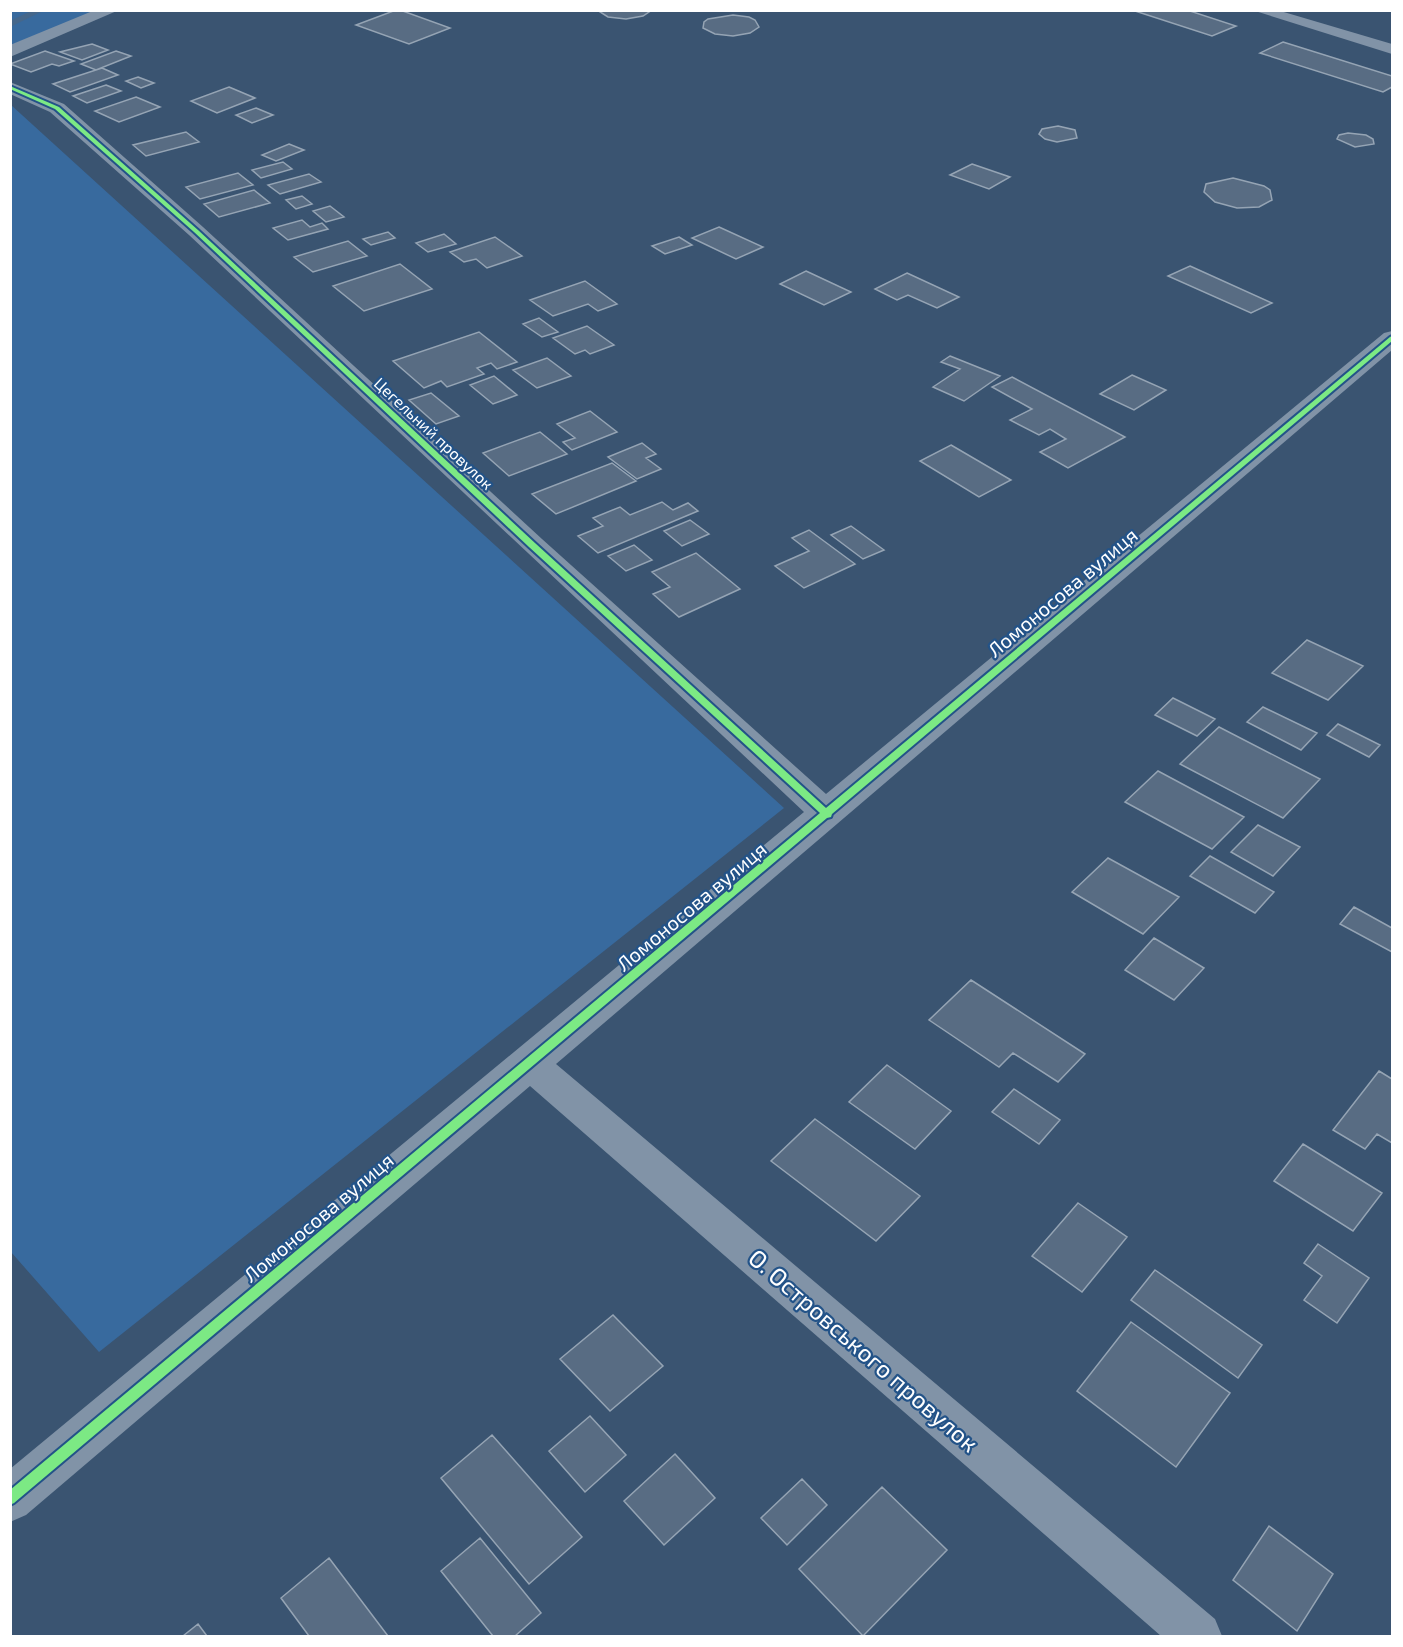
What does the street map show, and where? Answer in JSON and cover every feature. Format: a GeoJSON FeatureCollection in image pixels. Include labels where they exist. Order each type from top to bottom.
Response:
{"type":"FeatureCollection","features":[{"type":"Feature","properties":{"kind":"street"},"geometry":{"type":"LineString","coordinates":[[10,52],[111,10]]}},
{"type":"Feature","properties":{"kind":"street","name":"Цегельний провулок"},"geometry":{"type":"LineString","coordinates":[[10,87],[45,100],[67,116],[196,231],[532,545],[828,815]]}},
{"type":"Feature","properties":{"kind":"street","name":"Ломоносова вулиця"},"geometry":{"type":"LineString","coordinates":[[10,1499],[828,815],[1392,338]]}},
{"type":"Feature","properties":{"kind":"street","name":"O. Островського провулок"},"geometry":{"type":"LineString","coordinates":[[530,1064],[1198,1636]]}},
{"type":"Feature","properties":{"kind":"lane"},"geometry":{"type":"LineString","coordinates":[[1258,10],[1392,49]]}},
{"type":"Feature","properties":{"kind":"shaded area"},"geometry":{"type":"Polygon","coordinates":[[[11,11],[97,11],[11,45],[11,11]]]}},
{"type":"Feature","properties":{"kind":"shaded area"},"geometry":{"type":"Polygon","coordinates":[[[11,105],[784,808],[99,1352],[11,1252],[11,105]]]}},
{"type":"Feature","properties":{"kind":"building"},"geometry":{"type":"Polygon","coordinates":[[[396,10],[450,28],[409,44],[356,25],[396,10]]]}},
{"type":"Feature","properties":{"kind":"building"},"geometry":{"type":"Polygon","coordinates":[[[597,10],[652,10],[643,16],[626,19],[608,17],[597,10]]]}},
{"type":"Feature","properties":{"kind":"building"},"geometry":{"type":"Polygon","coordinates":[[[1132,10],[1187,10],[1236,26],[1212,36],[1132,10]]]}},
{"type":"Feature","properties":{"kind":"building"},"geometry":{"type":"Polygon","coordinates":[[[733,15],[749,17],[755,20],[759,27],[750,33],[733,36],[715,34],[703,28],[704,22],[708,19],[733,15]]]}},
{"type":"Feature","properties":{"kind":"building"},"geometry":{"type":"Polygon","coordinates":[[[1283,42],[1392,76],[1392,87],[1383,92],[1260,53],[1283,42]]]}},
{"type":"Feature","properties":{"kind":"building"},"geometry":{"type":"Polygon","coordinates":[[[92,44],[108,50],[82,60],[60,52],[92,44]]]}},
{"type":"Feature","properties":{"kind":"building"},"geometry":{"type":"Polygon","coordinates":[[[45,51],[74,61],[59,66],[52,64],[31,72],[10,64],[45,51]]]}},
{"type":"Feature","properties":{"kind":"building"},"geometry":{"type":"Polygon","coordinates":[[[116,51],[131,56],[96,70],[81,64],[116,51]]]}},
{"type":"Feature","properties":{"kind":"building"},"geometry":{"type":"Polygon","coordinates":[[[102,68],[118,75],[70,92],[53,84],[102,68]]]}},
{"type":"Feature","properties":{"kind":"building"},"geometry":{"type":"Polygon","coordinates":[[[138,77],[154,83],[141,88],[126,81],[138,77]]]}},
{"type":"Feature","properties":{"kind":"building"},"geometry":{"type":"Polygon","coordinates":[[[106,85],[121,91],[87,103],[73,96],[106,85]]]}},
{"type":"Feature","properties":{"kind":"building"},"geometry":{"type":"Polygon","coordinates":[[[229,87],[255,98],[217,113],[191,101],[229,87]]]}},
{"type":"Feature","properties":{"kind":"building"},"geometry":{"type":"Polygon","coordinates":[[[136,97],[160,107],[119,122],[95,111],[136,97]]]}},
{"type":"Feature","properties":{"kind":"building"},"geometry":{"type":"Polygon","coordinates":[[[256,108],[273,115],[252,123],[236,115],[256,108]]]}},
{"type":"Feature","properties":{"kind":"building"},"geometry":{"type":"Polygon","coordinates":[[[1058,126],[1075,130],[1077,138],[1057,142],[1045,139],[1039,134],[1042,129],[1058,126]]]}},
{"type":"Feature","properties":{"kind":"building"},"geometry":{"type":"Polygon","coordinates":[[[186,132],[199,142],[146,156],[133,145],[186,132]]]}},
{"type":"Feature","properties":{"kind":"building"},"geometry":{"type":"Polygon","coordinates":[[[1348,133],[1366,135],[1373,139],[1374,144],[1355,147],[1337,139],[1339,135],[1348,133]]]}},
{"type":"Feature","properties":{"kind":"building"},"geometry":{"type":"Polygon","coordinates":[[[289,144],[304,150],[276,161],[262,155],[289,144]]]}},
{"type":"Feature","properties":{"kind":"building"},"geometry":{"type":"Polygon","coordinates":[[[283,162],[292,169],[261,178],[252,170],[283,162]]]}},
{"type":"Feature","properties":{"kind":"building"},"geometry":{"type":"Polygon","coordinates":[[[972,164],[1010,177],[989,189],[950,175],[972,164]]]}},
{"type":"Feature","properties":{"kind":"building"},"geometry":{"type":"Polygon","coordinates":[[[238,173],[253,185],[200,199],[186,187],[238,173]]]}},
{"type":"Feature","properties":{"kind":"building"},"geometry":{"type":"Polygon","coordinates":[[[309,174],[321,182],[280,194],[268,185],[309,174]]]}},
{"type":"Feature","properties":{"kind":"building"},"geometry":{"type":"Polygon","coordinates":[[[1233,178],[1264,186],[1270,190],[1272,200],[1259,207],[1237,208],[1215,202],[1204,192],[1206,184],[1233,178]]]}},
{"type":"Feature","properties":{"kind":"building"},"geometry":{"type":"Polygon","coordinates":[[[254,190],[270,203],[219,217],[204,204],[254,190]]]}},
{"type":"Feature","properties":{"kind":"building"},"geometry":{"type":"Polygon","coordinates":[[[302,196],[312,204],[296,209],[286,200],[302,196]]]}},
{"type":"Feature","properties":{"kind":"building"},"geometry":{"type":"Polygon","coordinates":[[[330,206],[344,217],[326,222],[313,211],[330,206]]]}},
{"type":"Feature","properties":{"kind":"building"},"geometry":{"type":"Polygon","coordinates":[[[302,220],[310,227],[322,223],[328,229],[288,240],[273,228],[302,220]]]}},
{"type":"Feature","properties":{"kind":"building"},"geometry":{"type":"Polygon","coordinates":[[[719,227],[763,247],[736,259],[692,238],[719,227]]]}},
{"type":"Feature","properties":{"kind":"building"},"geometry":{"type":"Polygon","coordinates":[[[388,232],[395,238],[371,245],[363,239],[388,232]]]}},
{"type":"Feature","properties":{"kind":"building"},"geometry":{"type":"Polygon","coordinates":[[[444,234],[456,244],[428,252],[416,243],[444,234]]]}},
{"type":"Feature","properties":{"kind":"building"},"geometry":{"type":"Polygon","coordinates":[[[495,237],[522,256],[487,268],[476,259],[464,262],[450,252],[495,237]]]}},
{"type":"Feature","properties":{"kind":"building"},"geometry":{"type":"Polygon","coordinates":[[[679,237],[692,245],[665,254],[652,246],[679,237]]]}},
{"type":"Feature","properties":{"kind":"building"},"geometry":{"type":"Polygon","coordinates":[[[348,241],[367,256],[313,272],[294,257],[348,241]]]}},
{"type":"Feature","properties":{"kind":"building"},"geometry":{"type":"Polygon","coordinates":[[[400,264],[432,289],[364,311],[333,286],[400,264]]]}},
{"type":"Feature","properties":{"kind":"building"},"geometry":{"type":"Polygon","coordinates":[[[1190,266],[1272,303],[1251,313],[1168,276],[1190,266]]]}},
{"type":"Feature","properties":{"kind":"building"},"geometry":{"type":"Polygon","coordinates":[[[806,271],[851,292],[824,305],[780,284],[806,271]]]}},
{"type":"Feature","properties":{"kind":"building"},"geometry":{"type":"Polygon","coordinates":[[[907,273],[959,297],[937,308],[908,295],[897,300],[875,289],[907,273]]]}},
{"type":"Feature","properties":{"kind":"building"},"geometry":{"type":"Polygon","coordinates":[[[585,281],[617,304],[598,311],[588,304],[553,316],[530,300],[585,281]]]}},
{"type":"Feature","properties":{"kind":"building"},"geometry":{"type":"Polygon","coordinates":[[[539,318],[558,332],[542,337],[523,324],[539,318]]]}},
{"type":"Feature","properties":{"kind":"building"},"geometry":{"type":"Polygon","coordinates":[[[587,326],[614,345],[590,354],[585,350],[575,354],[553,338],[587,326]]]}},
{"type":"Feature","properties":{"kind":"building"},"geometry":{"type":"Polygon","coordinates":[[[479,332],[517,362],[497,369],[491,363],[477,368],[484,374],[447,387],[441,381],[424,388],[393,361],[479,332]]]}},
{"type":"Feature","properties":{"kind":"building"},"geometry":{"type":"Polygon","coordinates":[[[950,356],[1000,376],[964,401],[933,387],[960,369],[941,362],[950,356]]]}},
{"type":"Feature","properties":{"kind":"building"},"geometry":{"type":"Polygon","coordinates":[[[547,358],[571,376],[537,388],[513,370],[547,358]]]}},
{"type":"Feature","properties":{"kind":"building"},"geometry":{"type":"Polygon","coordinates":[[[1132,375],[1166,390],[1134,410],[1100,394],[1132,375]]]}},
{"type":"Feature","properties":{"kind":"building"},"geometry":{"type":"Polygon","coordinates":[[[494,376],[517,395],[493,404],[470,385],[494,376]]]}},
{"type":"Feature","properties":{"kind":"building"},"geometry":{"type":"Polygon","coordinates":[[[1012,377],[1125,437],[1068,468],[1040,452],[1066,439],[1050,429],[1039,435],[1010,420],[1032,409],[992,387],[1012,377]]]}},
{"type":"Feature","properties":{"kind":"building"},"geometry":{"type":"Polygon","coordinates":[[[431,393],[459,416],[436,424],[409,400],[431,393]]]}},
{"type":"Feature","properties":{"kind":"building"},"geometry":{"type":"Polygon","coordinates":[[[590,411],[617,432],[572,450],[563,442],[575,438],[557,424],[590,411]]]}},
{"type":"Feature","properties":{"kind":"building"},"geometry":{"type":"Polygon","coordinates":[[[540,432],[567,454],[509,476],[483,453],[540,432]]]}},
{"type":"Feature","properties":{"kind":"building"},"geometry":{"type":"Polygon","coordinates":[[[642,443],[656,454],[646,458],[661,469],[637,479],[608,457],[642,443]]]}},
{"type":"Feature","properties":{"kind":"building"},"geometry":{"type":"Polygon","coordinates":[[[951,445],[1011,480],[979,497],[920,461],[951,445]]]}},
{"type":"Feature","properties":{"kind":"building"},"geometry":{"type":"Polygon","coordinates":[[[612,463],[636,481],[556,514],[532,494],[612,463]]]}},
{"type":"Feature","properties":{"kind":"building"},"geometry":{"type":"Polygon","coordinates":[[[662,502],[673,510],[688,503],[698,511],[598,553],[578,536],[603,526],[593,518],[620,507],[630,515],[662,502]]]}},
{"type":"Feature","properties":{"kind":"building"},"geometry":{"type":"Polygon","coordinates":[[[690,520],[709,534],[682,546],[664,531],[690,520]]]}},
{"type":"Feature","properties":{"kind":"building"},"geometry":{"type":"Polygon","coordinates":[[[851,526],[884,550],[863,559],[831,535],[851,526]]]}},
{"type":"Feature","properties":{"kind":"building"},"geometry":{"type":"Polygon","coordinates":[[[809,530],[855,564],[804,588],[775,566],[809,551],[792,538],[809,530]]]}},
{"type":"Feature","properties":{"kind":"building"},"geometry":{"type":"Polygon","coordinates":[[[634,545],[652,560],[626,571],[608,556],[634,545]]]}},
{"type":"Feature","properties":{"kind":"building"},"geometry":{"type":"Polygon","coordinates":[[[696,553],[740,589],[679,617],[653,594],[670,587],[652,572],[696,553]]]}},
{"type":"Feature","properties":{"kind":"building"},"geometry":{"type":"Polygon","coordinates":[[[1307,640],[1363,666],[1328,700],[1272,673],[1307,640]]]}},
{"type":"Feature","properties":{"kind":"building"},"geometry":{"type":"Polygon","coordinates":[[[1173,698],[1215,719],[1197,736],[1155,715],[1173,698]]]}},
{"type":"Feature","properties":{"kind":"building"},"geometry":{"type":"Polygon","coordinates":[[[1263,707],[1317,733],[1301,750],[1247,722],[1263,707]]]}},
{"type":"Feature","properties":{"kind":"building"},"geometry":{"type":"Polygon","coordinates":[[[1338,724],[1380,745],[1369,757],[1327,735],[1338,724]]]}},
{"type":"Feature","properties":{"kind":"building"},"geometry":{"type":"Polygon","coordinates":[[[1219,727],[1320,779],[1283,818],[1180,764],[1219,727]]]}},
{"type":"Feature","properties":{"kind":"building"},"geometry":{"type":"Polygon","coordinates":[[[1158,771],[1244,817],[1212,849],[1125,802],[1158,771]]]}},
{"type":"Feature","properties":{"kind":"building"},"geometry":{"type":"Polygon","coordinates":[[[1258,825],[1300,847],[1273,876],[1231,852],[1258,825]]]}},
{"type":"Feature","properties":{"kind":"building"},"geometry":{"type":"Polygon","coordinates":[[[1210,856],[1274,892],[1255,913],[1190,876],[1210,856]]]}},
{"type":"Feature","properties":{"kind":"building"},"geometry":{"type":"Polygon","coordinates":[[[1108,858],[1179,897],[1143,934],[1072,892],[1108,858]]]}},
{"type":"Feature","properties":{"kind":"building"},"geometry":{"type":"Polygon","coordinates":[[[1354,907],[1392,928],[1392,952],[1340,924],[1354,907]]]}},
{"type":"Feature","properties":{"kind":"building"},"geometry":{"type":"Polygon","coordinates":[[[1154,938],[1204,968],[1174,1000],[1125,970],[1154,938]]]}},
{"type":"Feature","properties":{"kind":"building"},"geometry":{"type":"Polygon","coordinates":[[[971,980],[1085,1054],[1058,1082],[1013,1053],[999,1067],[929,1020],[971,980]]]}},
{"type":"Feature","properties":{"kind":"building"},"geometry":{"type":"Polygon","coordinates":[[[887,1065],[951,1111],[915,1149],[849,1102],[887,1065]]]}},
{"type":"Feature","properties":{"kind":"building"},"geometry":{"type":"Polygon","coordinates":[[[1379,1071],[1392,1079],[1392,1143],[1377,1134],[1365,1149],[1333,1130],[1379,1071]]]}},
{"type":"Feature","properties":{"kind":"building"},"geometry":{"type":"Polygon","coordinates":[[[1014,1089],[1060,1120],[1039,1144],[992,1112],[1014,1089]]]}},
{"type":"Feature","properties":{"kind":"building"},"geometry":{"type":"Polygon","coordinates":[[[815,1119],[920,1196],[876,1241],[771,1161],[815,1119]]]}},
{"type":"Feature","properties":{"kind":"building"},"geometry":{"type":"Polygon","coordinates":[[[1303,1144],[1382,1193],[1353,1231],[1274,1181],[1303,1144]]]}},
{"type":"Feature","properties":{"kind":"building"},"geometry":{"type":"Polygon","coordinates":[[[1078,1203],[1127,1237],[1082,1292],[1032,1256],[1078,1203]]]}},
{"type":"Feature","properties":{"kind":"building"},"geometry":{"type":"Polygon","coordinates":[[[1318,1244],[1369,1278],[1337,1323],[1304,1300],[1322,1276],[1304,1263],[1318,1244]]]}},
{"type":"Feature","properties":{"kind":"building"},"geometry":{"type":"Polygon","coordinates":[[[1155,1270],[1262,1345],[1238,1378],[1131,1300],[1155,1270]]]}},
{"type":"Feature","properties":{"kind":"building"},"geometry":{"type":"Polygon","coordinates":[[[613,1315],[663,1366],[610,1411],[560,1359],[613,1315]]]}},
{"type":"Feature","properties":{"kind":"building"},"geometry":{"type":"Polygon","coordinates":[[[1131,1322],[1230,1393],[1176,1467],[1077,1391],[1131,1322]]]}},
{"type":"Feature","properties":{"kind":"building"},"geometry":{"type":"Polygon","coordinates":[[[590,1416],[626,1455],[585,1492],[549,1451],[590,1416]]]}},
{"type":"Feature","properties":{"kind":"building"},"geometry":{"type":"Polygon","coordinates":[[[492,1435],[582,1537],[529,1584],[441,1478],[492,1435]]]}},
{"type":"Feature","properties":{"kind":"building"},"geometry":{"type":"Polygon","coordinates":[[[675,1454],[715,1498],[664,1545],[624,1501],[675,1454]]]}},
{"type":"Feature","properties":{"kind":"building"},"geometry":{"type":"Polygon","coordinates":[[[802,1479],[827,1505],[787,1545],[761,1518],[802,1479]]]}},
{"type":"Feature","properties":{"kind":"building"},"geometry":{"type":"Polygon","coordinates":[[[882,1487],[947,1550],[863,1636],[799,1569],[882,1487]]]}},
{"type":"Feature","properties":{"kind":"building"},"geometry":{"type":"Polygon","coordinates":[[[1269,1526],[1333,1574],[1297,1631],[1233,1580],[1269,1526]]]}},
{"type":"Feature","properties":{"kind":"building"},"geometry":{"type":"Polygon","coordinates":[[[480,1538],[541,1613],[515,1636],[493,1636],[441,1571],[480,1538]]]}},
{"type":"Feature","properties":{"kind":"building"},"geometry":{"type":"Polygon","coordinates":[[[329,1558],[388,1636],[309,1636],[281,1598],[329,1558]]]}},
{"type":"Feature","properties":{"kind":"building"},"geometry":{"type":"Polygon","coordinates":[[[198,1624],[207,1636],[183,1636],[198,1624]]]}},
{"type":"Feature","properties":{"kind":"waterway"},"geometry":{"type":"LineString","coordinates":[[10,25],[41,10]]}},
{"type":"Feature","properties":{"kind":"cycle path"},"geometry":{"type":"LineString","coordinates":[[10,87],[57,108],[196,231],[532,545],[828,815]]}},
{"type":"Feature","properties":{"kind":"cycle path"},"geometry":{"type":"LineString","coordinates":[[10,1499],[1392,338]]}}]}
